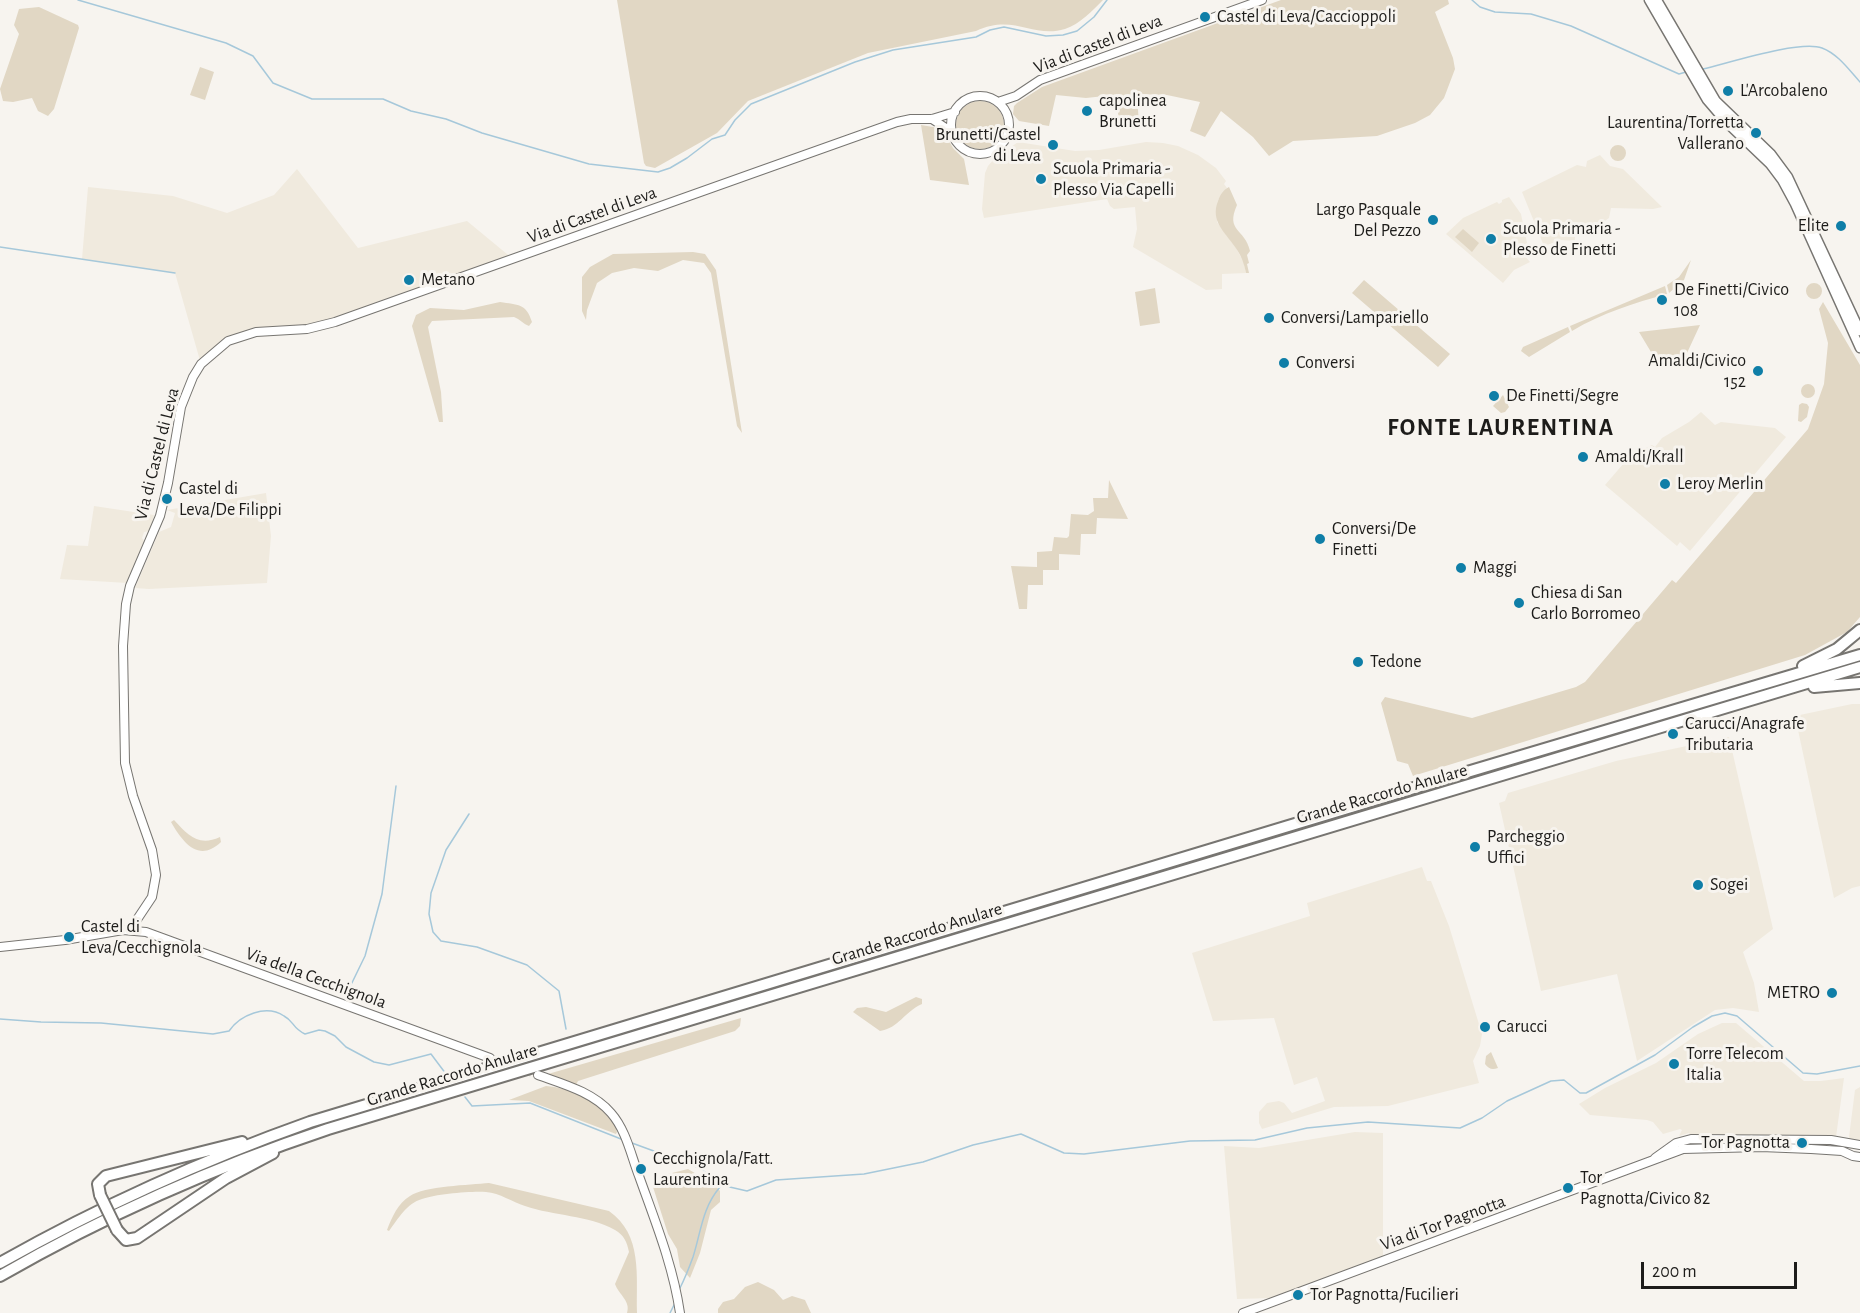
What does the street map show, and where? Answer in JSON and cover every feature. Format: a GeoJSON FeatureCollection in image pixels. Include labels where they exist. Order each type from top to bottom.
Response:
{"type":"FeatureCollection","features":[{"type":"Feature","properties":{"kind":"highway"},"geometry":{"type":"LineString","coordinates":[[1771,682],[1832,652],[1860,630]]}},
{"type":"Feature","properties":{"kind":"highway","name":"Grande Raccordo Anulare"},"geometry":{"type":"LineString","coordinates":[[0,1263],[118,1201],[271,1136],[310,1122],[1860,655]]}},
{"type":"Feature","properties":{"kind":"highway","name":"Grande Raccordo Anulare"},"geometry":{"type":"LineString","coordinates":[[0,1276],[64,1240],[157,1195],[258,1152],[1860,667]]}},
{"type":"Feature","properties":{"kind":"highway"},"geometry":{"type":"LineString","coordinates":[[1757,698],[1824,685],[1860,683]]}},
{"type":"Feature","properties":{"kind":"highway"},"geometry":{"type":"LineString","coordinates":[[271,1136],[109,1175],[98,1184],[100,1195],[117,1230],[126,1239],[137,1238],[226,1178],[307,1136]]}},
{"type":"Feature","properties":{"kind":"main road"},"geometry":{"type":"LineString","coordinates":[[1648,0],[1694,71],[1722,108],[1771,154],[1788,177],[1860,331]]}},
{"type":"Feature","properties":{"kind":"main road"},"geometry":{"type":"LineString","coordinates":[[1657,0],[1716,111],[1770,164],[1782,180],[1860,348]]}},
{"type":"Feature","properties":{"kind":"street","name":"Via di Castel di Leva"},"geometry":{"type":"LineString","coordinates":[[998,102],[1016,96],[1040,80],[1262,0]]}},
{"type":"Feature","properties":{"kind":"street"},"geometry":{"type":"LineString","coordinates":[[1007,115],[998,102],[977,96],[964,101],[955,112],[952,118],[952,132],[957,142],[967,150],[977,153],[994,150],[1004,142],[1008,130],[1007,115],[1016,96]]}},
{"type":"Feature","properties":{"kind":"street","name":"Via di Castel di Leva"},"geometry":{"type":"LineString","coordinates":[[130,930],[152,897],[156,874],[152,850],[133,796],[125,763],[123,646],[126,604],[130,586],[160,516],[181,407],[193,377],[211,354],[228,341],[241,335],[264,331],[307,329],[335,322],[897,122],[932,119],[955,112]]}},
{"type":"Feature","properties":{"kind":"street"},"geometry":{"type":"LineString","coordinates":[[932,119],[952,132]]}},
{"type":"Feature","properties":{"kind":"street"},"geometry":{"type":"LineString","coordinates":[[0,947],[130,930]]}},
{"type":"Feature","properties":{"kind":"street","name":"Via della Cecchignola"},"geometry":{"type":"LineString","coordinates":[[130,930],[150,933],[490,1058]]}},
{"type":"Feature","properties":{"kind":"street"},"geometry":{"type":"LineString","coordinates":[[538,1075],[571,1087],[599,1101],[617,1121],[671,1266],[680,1313]]}},
{"type":"Feature","properties":{"kind":"street","name":"Via di Tor Pagnotta"},"geometry":{"type":"LineString","coordinates":[[1654,1159],[1673,1144],[1691,1139],[1831,1140],[1860,1145]]}},
{"type":"Feature","properties":{"kind":"street","name":"Via di Tor Pagnotta"},"geometry":{"type":"LineString","coordinates":[[1243,1313],[1688,1148],[1753,1147],[1842,1150],[1860,1157]]}},
{"type":"Feature","properties":{"kind":"shaded area"},"geometry":{"type":"Polygon","coordinates":[[[617,0],[1103,0],[1081,21],[1065,29],[1043,31],[1001,24],[868,53],[748,101],[717,133],[655,168],[646,166],[644,163],[617,0]]]}},
{"type":"Feature","properties":{"kind":"shaded area"},"geometry":{"type":"Polygon","coordinates":[[[1281,0],[1448,0],[1449,4],[1435,12],[1455,69],[1444,98],[1430,115],[1415,123],[1377,136],[1293,141],[1269,156],[1253,137],[1221,111],[1205,137],[1190,131],[1200,102],[1167,95],[1137,94],[1139,125],[1121,127],[1114,95],[1086,98],[1056,95],[1049,126],[1019,121],[1013,114],[1017,103],[1042,87],[1281,0]]]}},
{"type":"Feature","properties":{"kind":"shaded area"},"geometry":{"type":"Polygon","coordinates":[[[39,7],[78,25],[79,28],[54,109],[48,116],[38,111],[32,98],[13,102],[3,101],[0,89],[19,34],[14,25],[19,9],[39,7]]]}},
{"type":"Feature","properties":{"kind":"shaded area"},"geometry":{"type":"Polygon","coordinates":[[[200,67],[214,72],[205,100],[190,95],[200,67]]]}},
{"type":"Feature","properties":{"kind":"shaded area"},"geometry":{"type":"Polygon","coordinates":[[[975,101],[985,101],[1000,111],[1004,125],[1003,134],[994,145],[985,149],[975,149],[960,139],[956,130],[956,120],[966,105],[975,101]]]}},
{"type":"Feature","properties":{"kind":"shaded area"},"geometry":{"type":"Polygon","coordinates":[[[921,125],[939,128],[944,132],[953,148],[964,159],[969,185],[930,180],[921,125]]]}},
{"type":"Feature","properties":{"kind":"shaded area"},"geometry":{"type":"Polygon","coordinates":[[[1018,142],[1075,151],[1099,150],[1146,142],[1163,143],[1178,146],[1198,155],[1216,168],[1226,181],[1224,184],[1227,188],[1218,200],[1217,222],[1236,248],[1244,263],[1246,273],[1222,274],[1222,289],[1206,290],[1133,247],[1137,229],[1135,207],[1114,209],[1107,199],[984,218],[982,209],[985,173],[988,166],[1018,142]]]}},
{"type":"Feature","properties":{"kind":"shaded area"},"geometry":{"type":"Polygon","coordinates":[[[1618,145],[1624,147],[1626,153],[1624,159],[1618,161],[1612,159],[1610,153],[1612,147],[1618,145]]]}},
{"type":"Feature","properties":{"kind":"shaded area"},"geometry":{"type":"Polygon","coordinates":[[[1600,155],[1610,166],[1623,169],[1662,207],[1653,209],[1611,208],[1609,218],[1592,230],[1575,234],[1575,241],[1561,240],[1544,246],[1522,192],[1577,165],[1586,167],[1587,161],[1600,155]]]}},
{"type":"Feature","properties":{"kind":"shaded area"},"geometry":{"type":"Polygon","coordinates":[[[297,169],[358,248],[467,221],[513,259],[317,327],[249,334],[224,344],[201,364],[175,273],[82,259],[88,187],[173,196],[227,213],[274,195],[297,169]]]}},
{"type":"Feature","properties":{"kind":"shaded area"},"geometry":{"type":"Polygon","coordinates":[[[1229,187],[1237,205],[1233,220],[1250,251],[1247,255],[1249,273],[1246,273],[1239,253],[1217,220],[1218,201],[1229,187]]]}},
{"type":"Feature","properties":{"kind":"shaded area"},"geometry":{"type":"Polygon","coordinates":[[[1509,197],[1521,214],[1527,243],[1532,251],[1524,255],[1530,262],[1514,270],[1503,283],[1446,234],[1463,218],[1497,202],[1499,204],[1509,197]]]}},
{"type":"Feature","properties":{"kind":"shaded area"},"geometry":{"type":"Polygon","coordinates":[[[1463,229],[1479,243],[1472,252],[1455,237],[1463,229]]]}},
{"type":"Feature","properties":{"kind":"shaded area"},"geometry":{"type":"Polygon","coordinates":[[[693,252],[705,254],[716,270],[742,433],[737,426],[711,273],[704,263],[683,260],[658,271],[634,268],[612,273],[597,283],[587,310],[586,320],[582,311],[582,277],[590,267],[613,254],[693,252]]]}},
{"type":"Feature","properties":{"kind":"shaded area"},"geometry":{"type":"Polygon","coordinates":[[[1691,260],[1684,280],[1669,293],[1667,285],[1679,277],[1691,260]]]}},
{"type":"Feature","properties":{"kind":"shaded area"},"geometry":{"type":"Polygon","coordinates":[[[1364,280],[1450,354],[1438,367],[1352,293],[1364,280]]]}},
{"type":"Feature","properties":{"kind":"shaded area"},"geometry":{"type":"Polygon","coordinates":[[[1814,283],[1822,291],[1814,299],[1806,291],[1814,283]]]}},
{"type":"Feature","properties":{"kind":"shaded area"},"geometry":{"type":"Polygon","coordinates":[[[1665,286],[1667,294],[1618,309],[1572,331],[1570,326],[1665,286]]]}},
{"type":"Feature","properties":{"kind":"shaded area"},"geometry":{"type":"Polygon","coordinates":[[[1155,288],[1160,323],[1140,326],[1135,292],[1155,288]]]}},
{"type":"Feature","properties":{"kind":"shaded area"},"geometry":{"type":"Polygon","coordinates":[[[500,302],[524,308],[532,322],[529,326],[514,317],[432,321],[428,327],[441,392],[443,422],[439,422],[412,326],[416,315],[430,308],[464,310],[500,302]]]}},
{"type":"Feature","properties":{"kind":"shaded area"},"geometry":{"type":"Polygon","coordinates":[[[1823,302],[1860,365],[1860,617],[1847,632],[1805,655],[1413,776],[1408,764],[1397,761],[1381,703],[1385,697],[1472,718],[1576,687],[1585,682],[1672,580],[1676,583],[1808,429],[1824,384],[1828,343],[1819,309],[1823,302]]]}},
{"type":"Feature","properties":{"kind":"shaded area"},"geometry":{"type":"Polygon","coordinates":[[[1700,325],[1687,353],[1677,356],[1660,367],[1639,332],[1700,325]]]}},
{"type":"Feature","properties":{"kind":"shaded area"},"geometry":{"type":"Polygon","coordinates":[[[1568,327],[1570,332],[1529,357],[1521,351],[1523,347],[1568,327]]]}},
{"type":"Feature","properties":{"kind":"shaded area"},"geometry":{"type":"Polygon","coordinates":[[[1805,384],[1811,384],[1815,391],[1811,398],[1805,398],[1801,394],[1801,388],[1805,384]]]}},
{"type":"Feature","properties":{"kind":"shaded area"},"geometry":{"type":"Polygon","coordinates":[[[1503,395],[1509,407],[1501,413],[1493,406],[1503,395]]]}},
{"type":"Feature","properties":{"kind":"shaded area"},"geometry":{"type":"Polygon","coordinates":[[[1802,403],[1809,407],[1807,417],[1801,422],[1798,421],[1799,405],[1802,403]]]}},
{"type":"Feature","properties":{"kind":"shaded area"},"geometry":{"type":"Polygon","coordinates":[[[1701,412],[1715,425],[1721,422],[1775,428],[1786,437],[1690,551],[1680,542],[1677,546],[1605,485],[1630,456],[1652,445],[1655,447],[1662,438],[1701,412]]]}},
{"type":"Feature","properties":{"kind":"shaded area"},"geometry":{"type":"Polygon","coordinates":[[[1109,480],[1128,519],[1097,518],[1096,534],[1081,534],[1080,555],[1059,554],[1059,570],[1043,570],[1043,585],[1028,585],[1027,609],[1019,609],[1011,566],[1037,567],[1037,552],[1052,551],[1054,537],[1067,538],[1069,536],[1071,514],[1088,515],[1094,511],[1093,498],[1108,498],[1109,480]]]}},
{"type":"Feature","properties":{"kind":"shaded area"},"geometry":{"type":"Polygon","coordinates":[[[266,493],[271,536],[267,583],[135,588],[159,532],[171,527],[175,513],[167,510],[266,493]]]}},
{"type":"Feature","properties":{"kind":"shaded area"},"geometry":{"type":"Polygon","coordinates":[[[94,506],[154,515],[150,531],[144,532],[142,538],[145,542],[133,566],[128,583],[60,579],[67,545],[88,546],[94,506]]]}},
{"type":"Feature","properties":{"kind":"shaded area"},"geometry":{"type":"Polygon","coordinates":[[[1860,704],[1860,886],[1834,898],[1795,716],[1860,704]]]}},
{"type":"Feature","properties":{"kind":"shaded area","name":"Sogei"},"geometry":{"type":"Polygon","coordinates":[[[1729,737],[1773,929],[1743,952],[1754,983],[1759,1012],[1733,1008],[1715,1010],[1637,1061],[1617,974],[1541,991],[1499,803],[1505,801],[1508,793],[1616,761],[1729,737]]]}},
{"type":"Feature","properties":{"kind":"shaded area"},"geometry":{"type":"Polygon","coordinates":[[[174,820],[194,838],[206,841],[220,837],[221,842],[206,851],[192,848],[176,830],[171,822],[174,820]]]}},
{"type":"Feature","properties":{"kind":"shaded area"},"geometry":{"type":"Polygon","coordinates":[[[1422,867],[1427,881],[1431,881],[1449,926],[1482,1034],[1480,1046],[1473,1061],[1479,1083],[1388,1106],[1334,1107],[1262,1129],[1259,1123],[1259,1112],[1267,1103],[1279,1101],[1284,1103],[1292,1113],[1325,1101],[1317,1077],[1294,1085],[1274,1018],[1213,1021],[1192,953],[1310,916],[1307,903],[1422,867]]]}},
{"type":"Feature","properties":{"kind":"shaded area"},"geometry":{"type":"Polygon","coordinates":[[[916,997],[922,999],[922,1004],[892,1027],[880,1031],[853,1012],[857,1008],[866,1007],[886,1012],[916,997]]]}},
{"type":"Feature","properties":{"kind":"shaded area"},"geometry":{"type":"Polygon","coordinates":[[[741,1018],[740,1026],[735,1031],[578,1081],[576,1085],[549,1077],[548,1074],[741,1018]]]}},
{"type":"Feature","properties":{"kind":"shaded area"},"geometry":{"type":"Polygon","coordinates":[[[1722,1023],[1736,1023],[1804,1081],[1844,1078],[1836,1137],[1691,1135],[1689,1133],[1679,1136],[1682,1130],[1680,1129],[1663,1134],[1653,1122],[1590,1115],[1579,1104],[1605,1088],[1656,1063],[1698,1034],[1722,1023]]]}},
{"type":"Feature","properties":{"kind":"shaded area"},"geometry":{"type":"Polygon","coordinates":[[[1491,1052],[1498,1068],[1491,1069],[1485,1064],[1486,1056],[1491,1052]]]}},
{"type":"Feature","properties":{"kind":"shaded area"},"geometry":{"type":"Polygon","coordinates":[[[546,1086],[567,1090],[589,1100],[607,1114],[616,1134],[529,1101],[509,1100],[546,1086]]]}},
{"type":"Feature","properties":{"kind":"shaded area"},"geometry":{"type":"Polygon","coordinates":[[[1860,1087],[1860,1141],[1851,1141],[1849,1137],[1855,1090],[1860,1087]]]}},
{"type":"Feature","properties":{"kind":"shaded area"},"geometry":{"type":"Polygon","coordinates":[[[1355,1132],[1383,1133],[1383,1256],[1272,1298],[1237,1299],[1224,1146],[1259,1148],[1355,1132]]]}},
{"type":"Feature","properties":{"kind":"shaded area"},"geometry":{"type":"Polygon","coordinates":[[[688,1169],[715,1185],[720,1191],[720,1202],[711,1210],[700,1253],[690,1278],[680,1267],[677,1249],[668,1234],[653,1187],[664,1175],[688,1169]]]}},
{"type":"Feature","properties":{"kind":"shaded area"},"geometry":{"type":"Polygon","coordinates":[[[489,1183],[609,1211],[628,1232],[633,1244],[637,1271],[637,1313],[627,1313],[626,1301],[615,1284],[629,1252],[626,1242],[618,1232],[594,1221],[536,1209],[491,1193],[471,1192],[428,1197],[417,1201],[403,1212],[389,1231],[387,1230],[399,1206],[417,1193],[436,1188],[489,1183]]]}},
{"type":"Feature","properties":{"kind":"shaded area"},"geometry":{"type":"Polygon","coordinates":[[[758,1282],[774,1290],[783,1300],[792,1296],[805,1300],[811,1313],[718,1313],[723,1302],[734,1299],[745,1287],[758,1282]]]}},
{"type":"Feature","properties":{"kind":"waterway"},"geometry":{"type":"LineString","coordinates":[[78,0],[226,43],[253,56],[273,83],[312,99],[383,99],[411,111],[446,119],[482,133],[589,164],[658,172],[687,158],[712,139],[725,135],[735,120],[751,104],[855,62],[893,50],[976,37],[990,30],[1004,27],[1046,36],[1063,35],[1077,31],[1094,17],[1107,0]]}},
{"type":"Feature","properties":{"kind":"waterway"},"geometry":{"type":"LineString","coordinates":[[1472,0],[1480,7],[1495,12],[1531,14],[1571,26],[1679,74],[1686,72]]}},
{"type":"Feature","properties":{"kind":"waterway"},"geometry":{"type":"LineString","coordinates":[[1703,69],[1781,50],[1811,46],[1822,48],[1833,54],[1860,82]]}},
{"type":"Feature","properties":{"kind":"waterway"},"geometry":{"type":"LineString","coordinates":[[0,247],[175,273]]}},
{"type":"Feature","properties":{"kind":"waterway"},"geometry":{"type":"LineString","coordinates":[[347,993],[365,956],[382,894],[396,786]]}},
{"type":"Feature","properties":{"kind":"waterway"},"geometry":{"type":"LineString","coordinates":[[469,814],[446,850],[431,893],[429,914],[433,932],[441,941],[477,947],[527,965],[559,991],[566,1029]]}},
{"type":"Feature","properties":{"kind":"waterway"},"geometry":{"type":"LineString","coordinates":[[0,1019],[101,1023],[213,1034],[229,1031],[246,1016],[269,1011],[287,1018],[305,1034],[319,1030],[325,1031],[335,1036],[346,1047],[374,1062],[389,1065],[431,1054],[446,1074]]}},
{"type":"Feature","properties":{"kind":"waterway"},"geometry":{"type":"LineString","coordinates":[[632,1143],[700,1168],[721,1185],[747,1191],[776,1180],[864,1174],[923,1162],[973,1145],[1021,1134],[1064,1153],[1084,1154],[1190,1141],[1255,1140],[1307,1128],[1368,1122],[1460,1128],[1482,1118],[1507,1101],[1551,1081],[1564,1080],[1580,1093],[1586,1093],[1655,1055],[1712,1016],[1725,1013],[1737,1016],[1803,1073],[1817,1074],[1860,1066]]}},
{"type":"Feature","properties":{"kind":"waterway"},"geometry":{"type":"LineString","coordinates":[[465,1097],[472,1106],[530,1103],[621,1139]]}},
{"type":"Feature","properties":{"kind":"waterway"},"geometry":{"type":"LineString","coordinates":[[680,1288],[693,1257],[709,1203],[720,1187]]}},
{"type":"Feature","properties":{"kind":"waterway"},"geometry":{"type":"LineString","coordinates":[[670,1313],[675,1303]]}},
{"type":"Feature","properties":{"kind":"tunnel"},"geometry":{"type":"LineString","coordinates":[[490,1058],[538,1075]]}},
{"type":"Feature","properties":{"kind":"place","name":"Castel di Leva/Caccioppoli"},"geometry":{"type":"Point","coordinates":[1205,17]}},
{"type":"Feature","properties":{"kind":"place","name":"L'Arcobaleno"},"geometry":{"type":"Point","coordinates":[1728,91]}},
{"type":"Feature","properties":{"kind":"place","name":"capolinea Brunetti"},"geometry":{"type":"Point","coordinates":[1087,111]}},
{"type":"Feature","properties":{"kind":"place","name":"Laurentina/Torretta Vallerano"},"geometry":{"type":"Point","coordinates":[1756,133]}},
{"type":"Feature","properties":{"kind":"place","name":"Brunetti/Castel di Leva"},"geometry":{"type":"Point","coordinates":[1053,145]}},
{"type":"Feature","properties":{"kind":"place","name":"Scuola Primaria - Plesso Via Capelli"},"geometry":{"type":"Point","coordinates":[1041,179]}},
{"type":"Feature","properties":{"kind":"place","name":"Largo Pasquale Del Pezzo"},"geometry":{"type":"Point","coordinates":[1433,220]}},
{"type":"Feature","properties":{"kind":"place","name":"Elite"},"geometry":{"type":"Point","coordinates":[1841,226]}},
{"type":"Feature","properties":{"kind":"place","name":"Scuola Primaria - Plesso de Finetti"},"geometry":{"type":"Point","coordinates":[1491,239]}},
{"type":"Feature","properties":{"kind":"place","name":"Metano"},"geometry":{"type":"Point","coordinates":[409,280]}},
{"type":"Feature","properties":{"kind":"place","name":"De Finetti/Civico 108"},"geometry":{"type":"Point","coordinates":[1662,300]}},
{"type":"Feature","properties":{"kind":"place","name":"Conversi/Lampariello"},"geometry":{"type":"Point","coordinates":[1269,318]}},
{"type":"Feature","properties":{"kind":"place","name":"Conversi"},"geometry":{"type":"Point","coordinates":[1284,363]}},
{"type":"Feature","properties":{"kind":"place","name":"Amaldi/Civico 152"},"geometry":{"type":"Point","coordinates":[1758,371]}},
{"type":"Feature","properties":{"kind":"place","name":"De Finetti/Segre"},"geometry":{"type":"Point","coordinates":[1494,396]}},
{"type":"Feature","properties":{"kind":"place","name":"Amaldi/Krall"},"geometry":{"type":"Point","coordinates":[1583,457]}},
{"type":"Feature","properties":{"kind":"place","name":"Leroy Merlin"},"geometry":{"type":"Point","coordinates":[1665,484]}},
{"type":"Feature","properties":{"kind":"place","name":"Castel di Leva/De Filippi"},"geometry":{"type":"Point","coordinates":[167,499]}},
{"type":"Feature","properties":{"kind":"place","name":"Conversi/De Finetti"},"geometry":{"type":"Point","coordinates":[1320,539]}},
{"type":"Feature","properties":{"kind":"place","name":"Maggi"},"geometry":{"type":"Point","coordinates":[1461,568]}},
{"type":"Feature","properties":{"kind":"place","name":"Chiesa di San Carlo Borromeo"},"geometry":{"type":"Point","coordinates":[1519,603]}},
{"type":"Feature","properties":{"kind":"place","name":"Tedone"},"geometry":{"type":"Point","coordinates":[1358,662]}},
{"type":"Feature","properties":{"kind":"place","name":"Carucci/Anagrafe Tributaria"},"geometry":{"type":"Point","coordinates":[1673,734]}},
{"type":"Feature","properties":{"kind":"place","name":"Parcheggio Uffici"},"geometry":{"type":"Point","coordinates":[1475,847]}},
{"type":"Feature","properties":{"kind":"place","name":"Sogei"},"geometry":{"type":"Point","coordinates":[1698,885]}},
{"type":"Feature","properties":{"kind":"place","name":"Castel di Leva/Cecchignola"},"geometry":{"type":"Point","coordinates":[69,937]}},
{"type":"Feature","properties":{"kind":"place","name":"METRO"},"geometry":{"type":"Point","coordinates":[1832,993]}},
{"type":"Feature","properties":{"kind":"place","name":"Carucci"},"geometry":{"type":"Point","coordinates":[1485,1027]}},
{"type":"Feature","properties":{"kind":"place","name":"Torre Telecom Italia"},"geometry":{"type":"Point","coordinates":[1674,1064]}},
{"type":"Feature","properties":{"kind":"place","name":"Tor Pagnotta"},"geometry":{"type":"Point","coordinates":[1802,1143]}},
{"type":"Feature","properties":{"kind":"place","name":"Cecchignola/Fatt. Laurentina"},"geometry":{"type":"Point","coordinates":[641,1169]}},
{"type":"Feature","properties":{"kind":"place","name":"Tor Pagnotta/Civico 82"},"geometry":{"type":"Point","coordinates":[1568,1188]}},
{"type":"Feature","properties":{"kind":"place","name":"Tor Pagnotta/Fucilieri"},"geometry":{"type":"Point","coordinates":[1298,1295]}},
{"type":"Feature","properties":{"kind":"district","name":"FONTE LAURENTINA"},"geometry":{"type":"Point","coordinates":[1501,428]}}]}
